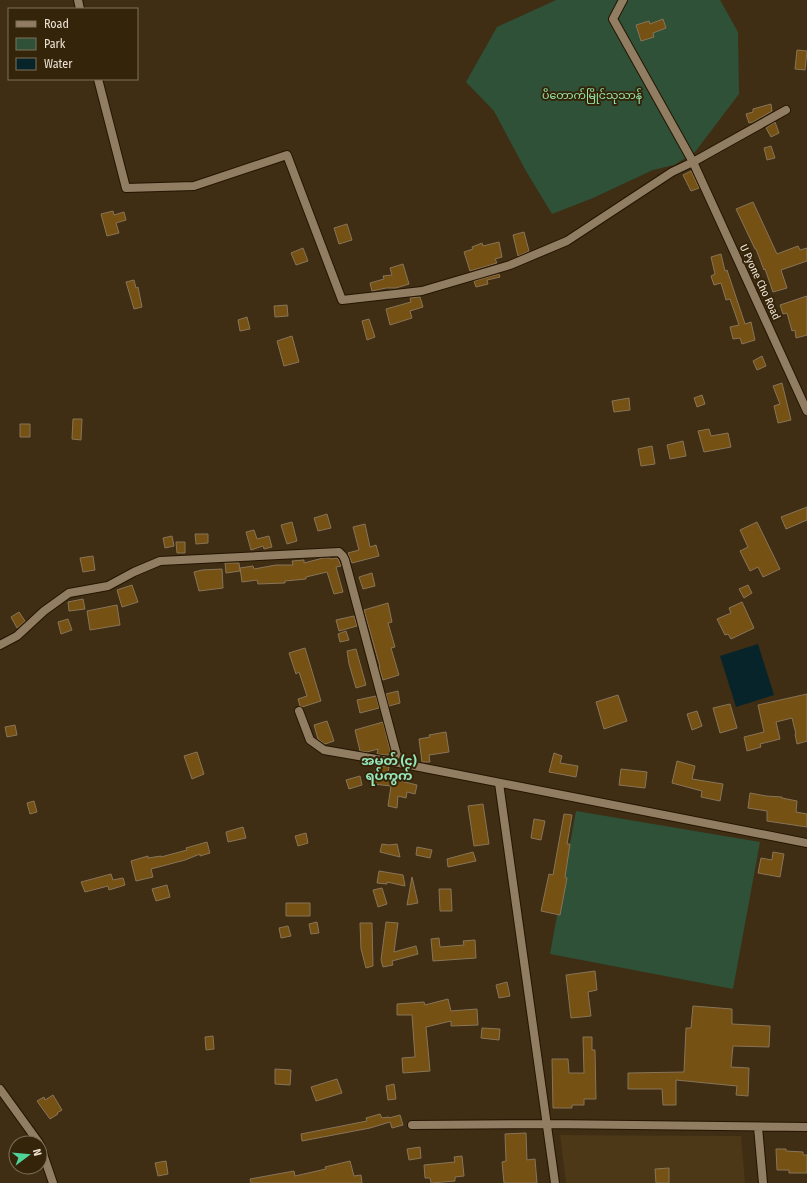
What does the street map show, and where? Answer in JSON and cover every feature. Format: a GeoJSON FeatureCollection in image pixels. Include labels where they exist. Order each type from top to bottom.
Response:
{"type":"FeatureCollection","features":[{"type":"Feature","properties":{"kind":"street","name":"U Pyone Cho Road"},"geometry":{"type":"LineString","coordinates":[[623,0],[613,19],[693,162],[807,411]]}},
{"type":"Feature","properties":{"kind":"street"},"geometry":{"type":"LineString","coordinates":[[98,80],[126,188],[194,186],[287,155],[342,300],[422,291],[510,265],[567,241],[672,172],[693,162],[786,110]]}},
{"type":"Feature","properties":{"kind":"street"},"geometry":{"type":"LineString","coordinates":[[0,645],[17,636],[44,611],[69,593],[108,586],[134,572],[160,561],[339,552],[345,560],[400,763]]}},
{"type":"Feature","properties":{"kind":"street"},"geometry":{"type":"LineString","coordinates":[[299,711],[310,740],[324,750],[400,763],[807,843]]}},
{"type":"Feature","properties":{"kind":"street"},"geometry":{"type":"LineString","coordinates":[[499,783],[555,1183]]}},
{"type":"Feature","properties":{"kind":"street"},"geometry":{"type":"LineString","coordinates":[[0,1090],[33,1135]]}},
{"type":"Feature","properties":{"kind":"street"},"geometry":{"type":"LineString","coordinates":[[412,1125],[547,1124],[807,1127]]}},
{"type":"Feature","properties":{"kind":"street"},"geometry":{"type":"LineString","coordinates":[[758,1127],[763,1183]]}},
{"type":"Feature","properties":{"kind":"street"},"geometry":{"type":"LineString","coordinates":[[48,1168],[53,1183]]}},
{"type":"Feature","properties":{"kind":"shaded area"},"geometry":{"type":"Polygon","coordinates":[[[560,1135],[741,1136],[745,1183],[566,1183],[560,1135]]]}},
{"type":"Feature","properties":{"kind":"green space","name":"ပိတောက်မြိုင်သုသာန်"},"geometry":{"type":"Polygon","coordinates":[[[556,0],[720,0],[738,32],[739,94],[695,152],[674,165],[653,170],[593,198],[552,214],[526,171],[494,111],[466,82],[497,27],[556,0]]]}},
{"type":"Feature","properties":{"kind":"green space"},"geometry":{"type":"Polygon","coordinates":[[[576,811],[760,842],[733,989],[550,954],[576,811]]]}},
{"type":"Feature","properties":{"kind":"water"},"geometry":{"type":"Polygon","coordinates":[[[758,644],[774,695],[736,707],[720,656],[758,644]]]}},
{"type":"Feature","properties":{"kind":"building"},"geometry":{"type":"Polygon","coordinates":[[[663,19],[666,28],[653,33],[654,37],[641,41],[636,25],[649,21],[650,24],[663,19]]]}},
{"type":"Feature","properties":{"kind":"building"},"geometry":{"type":"Polygon","coordinates":[[[797,50],[807,51],[805,70],[795,69],[797,50]]]}},
{"type":"Feature","properties":{"kind":"building"},"geometry":{"type":"Polygon","coordinates":[[[771,104],[772,111],[749,123],[746,114],[753,112],[753,109],[771,104]]]}},
{"type":"Feature","properties":{"kind":"building"},"geometry":{"type":"Polygon","coordinates":[[[775,122],[779,133],[771,137],[766,128],[775,122]]]}},
{"type":"Feature","properties":{"kind":"building"},"geometry":{"type":"Polygon","coordinates":[[[771,146],[775,158],[767,160],[764,148],[771,146]]]}},
{"type":"Feature","properties":{"kind":"building"},"geometry":{"type":"Polygon","coordinates":[[[691,171],[699,188],[691,191],[683,175],[691,171]]]}},
{"type":"Feature","properties":{"kind":"building"},"geometry":{"type":"Polygon","coordinates":[[[753,202],[777,254],[798,246],[800,250],[807,248],[807,261],[781,270],[787,288],[773,292],[765,269],[764,270],[756,249],[736,209],[753,202]]]}},
{"type":"Feature","properties":{"kind":"building"},"geometry":{"type":"Polygon","coordinates":[[[113,211],[114,215],[124,212],[126,220],[116,223],[119,233],[107,236],[101,214],[113,211]]]}},
{"type":"Feature","properties":{"kind":"building"},"geometry":{"type":"Polygon","coordinates":[[[347,224],[352,240],[339,244],[334,228],[347,224]]]}},
{"type":"Feature","properties":{"kind":"building"},"geometry":{"type":"Polygon","coordinates":[[[524,232],[529,251],[518,256],[513,235],[524,232]]]}},
{"type":"Feature","properties":{"kind":"building"},"geometry":{"type":"Polygon","coordinates":[[[499,242],[502,257],[495,259],[497,263],[470,271],[464,252],[473,249],[472,247],[482,243],[483,246],[499,242]]]}},
{"type":"Feature","properties":{"kind":"building"},"geometry":{"type":"Polygon","coordinates":[[[303,248],[308,261],[296,265],[291,253],[303,248]]]}},
{"type":"Feature","properties":{"kind":"building"},"geometry":{"type":"Polygon","coordinates":[[[721,254],[725,271],[727,270],[745,324],[751,322],[755,340],[742,344],[740,338],[733,339],[730,327],[739,325],[730,299],[726,300],[721,283],[714,285],[711,276],[715,274],[711,257],[721,254]]]}},
{"type":"Feature","properties":{"kind":"building"},"geometry":{"type":"Polygon","coordinates":[[[403,264],[409,284],[396,288],[386,288],[372,291],[370,283],[384,279],[383,276],[392,275],[390,268],[403,264]]]}},
{"type":"Feature","properties":{"kind":"building"},"geometry":{"type":"Polygon","coordinates":[[[499,274],[500,277],[487,280],[488,284],[476,287],[474,281],[499,274]]]}},
{"type":"Feature","properties":{"kind":"building"},"geometry":{"type":"Polygon","coordinates":[[[134,280],[136,288],[138,287],[142,307],[134,309],[126,282],[134,280]]]}},
{"type":"Feature","properties":{"kind":"building"},"geometry":{"type":"Polygon","coordinates":[[[807,296],[807,335],[796,338],[795,330],[792,331],[787,313],[783,314],[780,305],[807,296]]]}},
{"type":"Feature","properties":{"kind":"building"},"geometry":{"type":"Polygon","coordinates":[[[420,297],[423,307],[410,311],[412,318],[390,325],[386,309],[411,302],[410,298],[420,297]]]}},
{"type":"Feature","properties":{"kind":"building"},"geometry":{"type":"Polygon","coordinates":[[[287,305],[288,316],[275,317],[274,306],[287,305]]]}},
{"type":"Feature","properties":{"kind":"building"},"geometry":{"type":"Polygon","coordinates":[[[247,317],[250,329],[240,331],[238,320],[247,317]]]}},
{"type":"Feature","properties":{"kind":"building"},"geometry":{"type":"Polygon","coordinates":[[[369,319],[375,337],[367,340],[362,321],[369,319]]]}},
{"type":"Feature","properties":{"kind":"building"},"geometry":{"type":"Polygon","coordinates":[[[292,336],[299,362],[284,366],[277,341],[292,336]]]}},
{"type":"Feature","properties":{"kind":"building"},"geometry":{"type":"Polygon","coordinates":[[[762,356],[766,366],[757,370],[753,361],[762,356]]]}},
{"type":"Feature","properties":{"kind":"building"},"geometry":{"type":"Polygon","coordinates":[[[782,383],[791,420],[778,423],[774,406],[780,404],[773,386],[782,383]]]}},
{"type":"Feature","properties":{"kind":"building"},"geometry":{"type":"Polygon","coordinates":[[[702,395],[705,404],[697,407],[694,398],[702,395]]]}},
{"type":"Feature","properties":{"kind":"building"},"geometry":{"type":"Polygon","coordinates":[[[629,398],[630,410],[614,412],[612,401],[629,398]]]}},
{"type":"Feature","properties":{"kind":"building"},"geometry":{"type":"Polygon","coordinates":[[[73,419],[82,419],[81,440],[72,439],[73,419]]]}},
{"type":"Feature","properties":{"kind":"building"},"geometry":{"type":"Polygon","coordinates":[[[20,424],[30,424],[30,437],[20,437],[20,424]]]}},
{"type":"Feature","properties":{"kind":"building"},"geometry":{"type":"Polygon","coordinates":[[[709,429],[711,436],[728,433],[731,447],[704,452],[698,431],[709,429]]]}},
{"type":"Feature","properties":{"kind":"building"},"geometry":{"type":"Polygon","coordinates":[[[683,441],[686,456],[670,459],[667,445],[683,441]]]}},
{"type":"Feature","properties":{"kind":"building"},"geometry":{"type":"Polygon","coordinates":[[[652,446],[655,464],[641,466],[638,449],[652,446]]]}},
{"type":"Feature","properties":{"kind":"building"},"geometry":{"type":"Polygon","coordinates":[[[807,507],[807,520],[786,529],[781,517],[807,507]]]}},
{"type":"Feature","properties":{"kind":"building"},"geometry":{"type":"Polygon","coordinates":[[[327,514],[331,528],[318,531],[314,518],[327,514]]]}},
{"type":"Feature","properties":{"kind":"building"},"geometry":{"type":"Polygon","coordinates":[[[292,522],[297,541],[287,544],[281,525],[292,522]]]}},
{"type":"Feature","properties":{"kind":"building"},"geometry":{"type":"Polygon","coordinates":[[[757,522],[780,569],[763,577],[758,567],[750,571],[740,551],[748,547],[740,530],[757,522]]]}},
{"type":"Feature","properties":{"kind":"building"},"geometry":{"type":"Polygon","coordinates":[[[365,524],[370,547],[376,545],[379,556],[352,563],[348,553],[359,550],[353,527],[365,524]]]}},
{"type":"Feature","properties":{"kind":"building"},"geometry":{"type":"Polygon","coordinates":[[[254,530],[257,539],[269,536],[272,547],[264,549],[263,546],[251,550],[246,532],[254,530]]]}},
{"type":"Feature","properties":{"kind":"building"},"geometry":{"type":"Polygon","coordinates":[[[195,534],[208,534],[208,543],[196,544],[195,534]]]}},
{"type":"Feature","properties":{"kind":"building"},"geometry":{"type":"Polygon","coordinates":[[[172,536],[174,546],[165,548],[163,538],[172,536]]]}},
{"type":"Feature","properties":{"kind":"building"},"geometry":{"type":"Polygon","coordinates":[[[176,542],[185,542],[185,553],[177,553],[176,542]]]}},
{"type":"Feature","properties":{"kind":"building"},"geometry":{"type":"Polygon","coordinates":[[[93,556],[95,570],[83,572],[80,558],[93,556]]]}},
{"type":"Feature","properties":{"kind":"building"},"geometry":{"type":"Polygon","coordinates":[[[323,558],[338,559],[341,566],[336,567],[343,592],[334,594],[327,572],[306,577],[306,579],[285,581],[285,583],[258,584],[257,580],[242,582],[240,568],[253,566],[254,569],[276,565],[293,565],[292,561],[304,560],[304,563],[323,558]]]}},
{"type":"Feature","properties":{"kind":"building"},"geometry":{"type":"Polygon","coordinates":[[[225,563],[239,563],[240,571],[226,573],[225,563]]]}},
{"type":"Feature","properties":{"kind":"building"},"geometry":{"type":"Polygon","coordinates":[[[222,569],[223,588],[199,591],[194,572],[222,569]]]}},
{"type":"Feature","properties":{"kind":"building"},"geometry":{"type":"Polygon","coordinates":[[[372,573],[375,586],[363,589],[359,577],[372,573]]]}},
{"type":"Feature","properties":{"kind":"building"},"geometry":{"type":"Polygon","coordinates":[[[132,585],[138,602],[122,607],[117,590],[132,585]]]}},
{"type":"Feature","properties":{"kind":"building"},"geometry":{"type":"Polygon","coordinates":[[[748,585],[752,593],[744,598],[739,589],[748,585]]]}},
{"type":"Feature","properties":{"kind":"building"},"geometry":{"type":"Polygon","coordinates":[[[83,599],[85,609],[69,611],[68,602],[83,599]]]}},
{"type":"Feature","properties":{"kind":"building"},"geometry":{"type":"Polygon","coordinates":[[[742,602],[754,628],[731,639],[728,634],[725,635],[717,619],[731,613],[729,608],[742,602]]]}},
{"type":"Feature","properties":{"kind":"building"},"geometry":{"type":"Polygon","coordinates":[[[388,603],[392,622],[388,623],[395,647],[391,648],[399,675],[383,680],[364,610],[388,603]]]}},
{"type":"Feature","properties":{"kind":"building"},"geometry":{"type":"Polygon","coordinates":[[[117,605],[120,625],[90,630],[87,611],[117,605]]]}},
{"type":"Feature","properties":{"kind":"building"},"geometry":{"type":"Polygon","coordinates":[[[19,612],[25,621],[17,628],[11,617],[19,612]]]}},
{"type":"Feature","properties":{"kind":"building"},"geometry":{"type":"Polygon","coordinates":[[[354,616],[357,626],[339,631],[336,620],[354,616]]]}},
{"type":"Feature","properties":{"kind":"building"},"geometry":{"type":"Polygon","coordinates":[[[68,619],[72,630],[61,634],[58,622],[68,619]]]}},
{"type":"Feature","properties":{"kind":"building"},"geometry":{"type":"Polygon","coordinates":[[[346,631],[349,640],[340,642],[338,634],[346,631]]]}},
{"type":"Feature","properties":{"kind":"building"},"geometry":{"type":"Polygon","coordinates":[[[305,648],[321,701],[302,707],[300,706],[298,699],[307,696],[299,672],[296,674],[289,653],[305,648]]]}},
{"type":"Feature","properties":{"kind":"building"},"geometry":{"type":"Polygon","coordinates":[[[356,649],[366,685],[356,688],[347,651],[356,649]]]}},
{"type":"Feature","properties":{"kind":"building"},"geometry":{"type":"Polygon","coordinates":[[[398,691],[400,703],[389,706],[386,694],[398,691]]]}},
{"type":"Feature","properties":{"kind":"building"},"geometry":{"type":"Polygon","coordinates":[[[807,694],[807,741],[797,744],[792,718],[776,722],[780,739],[760,744],[761,747],[747,751],[744,737],[764,732],[758,705],[807,694]]]}},
{"type":"Feature","properties":{"kind":"building"},"geometry":{"type":"Polygon","coordinates":[[[618,695],[627,721],[604,729],[596,702],[618,695]]]}},
{"type":"Feature","properties":{"kind":"building"},"geometry":{"type":"Polygon","coordinates":[[[376,696],[379,708],[360,713],[357,700],[376,696]]]}},
{"type":"Feature","properties":{"kind":"building"},"geometry":{"type":"Polygon","coordinates":[[[730,704],[737,728],[720,733],[713,708],[730,704]]]}},
{"type":"Feature","properties":{"kind":"building"},"geometry":{"type":"Polygon","coordinates":[[[697,711],[702,726],[692,730],[687,714],[697,711]]]}},
{"type":"Feature","properties":{"kind":"building"},"geometry":{"type":"Polygon","coordinates":[[[327,721],[334,741],[325,744],[318,739],[314,725],[327,721]]]}},
{"type":"Feature","properties":{"kind":"building"},"geometry":{"type":"Polygon","coordinates":[[[383,722],[391,754],[377,754],[378,749],[367,752],[360,751],[355,730],[383,722]]]}},
{"type":"Feature","properties":{"kind":"building"},"geometry":{"type":"Polygon","coordinates":[[[15,725],[17,735],[7,737],[5,727],[15,725]]]}},
{"type":"Feature","properties":{"kind":"building"},"geometry":{"type":"Polygon","coordinates":[[[446,732],[449,752],[429,755],[430,762],[422,762],[419,739],[430,737],[429,735],[446,732]]]}},
{"type":"Feature","properties":{"kind":"building"},"geometry":{"type":"Polygon","coordinates":[[[197,752],[204,774],[192,779],[184,756],[197,752]]]}},
{"type":"Feature","properties":{"kind":"building"},"geometry":{"type":"Polygon","coordinates":[[[554,753],[562,756],[560,763],[578,766],[576,777],[549,772],[554,753]]]}},
{"type":"Feature","properties":{"kind":"building"},"geometry":{"type":"Polygon","coordinates":[[[677,761],[695,766],[692,779],[723,784],[720,801],[701,797],[702,791],[672,783],[677,761]]]}},
{"type":"Feature","properties":{"kind":"building"},"geometry":{"type":"Polygon","coordinates":[[[376,765],[389,767],[388,773],[402,774],[401,781],[417,785],[415,794],[407,792],[406,798],[398,796],[397,808],[388,806],[391,786],[373,784],[376,765]]]}},
{"type":"Feature","properties":{"kind":"building"},"geometry":{"type":"Polygon","coordinates":[[[621,769],[647,772],[645,788],[619,785],[621,769]]]}},
{"type":"Feature","properties":{"kind":"building"},"geometry":{"type":"Polygon","coordinates":[[[360,776],[362,785],[349,789],[346,780],[360,776]]]}},
{"type":"Feature","properties":{"kind":"building"},"geometry":{"type":"Polygon","coordinates":[[[750,793],[782,797],[797,801],[796,812],[807,814],[807,827],[767,821],[767,811],[748,808],[750,793]]]}},
{"type":"Feature","properties":{"kind":"building"},"geometry":{"type":"Polygon","coordinates":[[[34,801],[37,812],[30,814],[27,803],[34,801]]]}},
{"type":"Feature","properties":{"kind":"building"},"geometry":{"type":"Polygon","coordinates":[[[483,804],[489,844],[474,846],[468,806],[483,804]]]}},
{"type":"Feature","properties":{"kind":"building"},"geometry":{"type":"Polygon","coordinates":[[[564,814],[572,815],[567,844],[570,844],[565,877],[567,878],[560,915],[541,911],[549,874],[553,875],[564,814]]]}},
{"type":"Feature","properties":{"kind":"building"},"geometry":{"type":"Polygon","coordinates":[[[534,819],[545,821],[541,840],[531,838],[534,819]]]}},
{"type":"Feature","properties":{"kind":"building"},"geometry":{"type":"Polygon","coordinates":[[[243,827],[246,838],[228,842],[226,832],[243,827]]]}},
{"type":"Feature","properties":{"kind":"building"},"geometry":{"type":"Polygon","coordinates":[[[306,833],[308,843],[298,846],[295,836],[306,833]]]}},
{"type":"Feature","properties":{"kind":"building"},"geometry":{"type":"Polygon","coordinates":[[[207,842],[210,853],[200,856],[200,854],[185,860],[151,869],[153,877],[136,881],[131,861],[148,856],[148,858],[161,857],[187,850],[186,848],[207,842]]]}},
{"type":"Feature","properties":{"kind":"building"},"geometry":{"type":"Polygon","coordinates":[[[382,844],[397,844],[400,857],[380,852],[382,844]]]}},
{"type":"Feature","properties":{"kind":"building"},"geometry":{"type":"Polygon","coordinates":[[[417,847],[432,850],[430,858],[416,855],[417,847]]]}},
{"type":"Feature","properties":{"kind":"building"},"geometry":{"type":"Polygon","coordinates":[[[473,852],[476,861],[448,867],[447,859],[473,852]]]}},
{"type":"Feature","properties":{"kind":"building"},"geometry":{"type":"Polygon","coordinates":[[[773,852],[784,854],[780,877],[758,873],[761,858],[772,860],[773,852]]]}},
{"type":"Feature","properties":{"kind":"building"},"geometry":{"type":"Polygon","coordinates":[[[379,871],[403,875],[405,886],[387,882],[387,884],[377,883],[379,871]]]}},
{"type":"Feature","properties":{"kind":"building"},"geometry":{"type":"Polygon","coordinates":[[[111,874],[113,880],[123,878],[125,885],[109,890],[108,886],[85,892],[81,882],[111,874]]]}},
{"type":"Feature","properties":{"kind":"building"},"geometry":{"type":"Polygon","coordinates":[[[412,877],[418,903],[407,905],[412,877]]]}},
{"type":"Feature","properties":{"kind":"building"},"geometry":{"type":"Polygon","coordinates":[[[167,885],[170,897],[156,901],[152,889],[167,885]]]}},
{"type":"Feature","properties":{"kind":"building"},"geometry":{"type":"Polygon","coordinates":[[[382,888],[387,904],[378,907],[373,890],[382,888]]]}},
{"type":"Feature","properties":{"kind":"building"},"geometry":{"type":"Polygon","coordinates":[[[439,889],[451,889],[452,911],[440,911],[439,889]]]}},
{"type":"Feature","properties":{"kind":"building"},"geometry":{"type":"Polygon","coordinates":[[[286,903],[310,903],[310,916],[286,916],[286,903]]]}},
{"type":"Feature","properties":{"kind":"building"},"geometry":{"type":"Polygon","coordinates":[[[317,922],[319,933],[311,934],[309,924],[317,922]]]}},
{"type":"Feature","properties":{"kind":"building"},"geometry":{"type":"Polygon","coordinates":[[[386,922],[398,923],[394,952],[416,946],[418,954],[392,961],[393,965],[383,967],[381,960],[386,922]]]}},
{"type":"Feature","properties":{"kind":"building"},"geometry":{"type":"Polygon","coordinates":[[[360,923],[372,923],[373,966],[366,968],[361,949],[360,923]]]}},
{"type":"Feature","properties":{"kind":"building"},"geometry":{"type":"Polygon","coordinates":[[[288,926],[291,936],[281,938],[279,928],[288,926]]]}},
{"type":"Feature","properties":{"kind":"building"},"geometry":{"type":"Polygon","coordinates":[[[439,938],[440,947],[464,945],[463,941],[475,940],[476,958],[433,961],[431,939],[439,938]]]}},
{"type":"Feature","properties":{"kind":"building"},"geometry":{"type":"Polygon","coordinates":[[[595,971],[597,990],[588,992],[591,1016],[571,1018],[566,975],[595,971]]]}},
{"type":"Feature","properties":{"kind":"building"},"geometry":{"type":"Polygon","coordinates":[[[507,982],[510,996],[499,998],[496,985],[507,982]]]}},
{"type":"Feature","properties":{"kind":"building"},"geometry":{"type":"Polygon","coordinates":[[[448,999],[451,1011],[477,1009],[478,1025],[451,1026],[451,1021],[426,1027],[430,1071],[403,1073],[402,1058],[415,1057],[412,1015],[397,1015],[397,1004],[424,1002],[425,1005],[448,999]]]}},
{"type":"Feature","properties":{"kind":"building"},"geometry":{"type":"Polygon","coordinates":[[[693,1006],[732,1009],[732,1024],[770,1026],[769,1047],[733,1046],[731,1067],[749,1068],[748,1096],[736,1095],[737,1086],[676,1080],[676,1105],[663,1105],[662,1089],[628,1089],[628,1073],[684,1072],[686,1028],[691,1028],[693,1006]]]}},
{"type":"Feature","properties":{"kind":"building"},"geometry":{"type":"Polygon","coordinates":[[[482,1028],[500,1029],[499,1040],[481,1038],[482,1028]]]}},
{"type":"Feature","properties":{"kind":"building"},"geometry":{"type":"Polygon","coordinates":[[[213,1036],[214,1049],[206,1050],[205,1037],[213,1036]]]}},
{"type":"Feature","properties":{"kind":"building"},"geometry":{"type":"Polygon","coordinates":[[[583,1037],[592,1037],[592,1050],[595,1050],[596,1099],[584,1099],[584,1105],[572,1105],[572,1108],[553,1108],[552,1059],[568,1059],[569,1073],[584,1073],[583,1037]]]}},
{"type":"Feature","properties":{"kind":"building"},"geometry":{"type":"Polygon","coordinates":[[[275,1069],[291,1070],[290,1085],[275,1084],[275,1069]]]}},
{"type":"Feature","properties":{"kind":"building"},"geometry":{"type":"Polygon","coordinates":[[[337,1079],[342,1093],[316,1101],[311,1087],[337,1079]]]}},
{"type":"Feature","properties":{"kind":"building"},"geometry":{"type":"Polygon","coordinates":[[[394,1084],[396,1099],[388,1100],[386,1086],[394,1084]]]}},
{"type":"Feature","properties":{"kind":"building"},"geometry":{"type":"Polygon","coordinates":[[[53,1095],[62,1110],[50,1119],[37,1101],[44,1097],[45,1100],[53,1095]]]}},
{"type":"Feature","properties":{"kind":"building"},"geometry":{"type":"Polygon","coordinates":[[[380,1114],[382,1118],[400,1115],[403,1125],[392,1128],[390,1122],[370,1128],[302,1141],[301,1134],[367,1121],[366,1118],[380,1114]]]}},
{"type":"Feature","properties":{"kind":"building"},"geometry":{"type":"Polygon","coordinates":[[[526,1133],[527,1160],[535,1159],[537,1183],[504,1183],[502,1162],[506,1161],[505,1134],[526,1133]]]}},
{"type":"Feature","properties":{"kind":"building"},"geometry":{"type":"Polygon","coordinates":[[[420,1147],[421,1158],[409,1160],[407,1149],[420,1147]]]}},
{"type":"Feature","properties":{"kind":"building"},"geometry":{"type":"Polygon","coordinates":[[[776,1149],[803,1152],[803,1155],[807,1155],[807,1173],[789,1173],[789,1170],[777,1170],[776,1149]]]}},
{"type":"Feature","properties":{"kind":"building"},"geometry":{"type":"Polygon","coordinates":[[[462,1156],[464,1176],[455,1177],[455,1181],[431,1183],[430,1178],[425,1178],[424,1165],[455,1162],[454,1157],[462,1156]]]}},
{"type":"Feature","properties":{"kind":"building"},"geometry":{"type":"Polygon","coordinates":[[[166,1161],[168,1174],[158,1176],[155,1163],[166,1161]]]}},
{"type":"Feature","properties":{"kind":"building"},"geometry":{"type":"Polygon","coordinates":[[[350,1161],[354,1176],[361,1175],[362,1183],[251,1183],[250,1179],[294,1171],[295,1176],[326,1169],[325,1167],[350,1161]]]}},
{"type":"Feature","properties":{"kind":"building"},"geometry":{"type":"Polygon","coordinates":[[[669,1168],[669,1183],[656,1183],[655,1169],[669,1168]]]}},
{"type":"Feature","properties":{"kind":"district","name":"အမှတ် (၄) ရပ်ကွက်"},"geometry":{"type":"Point","coordinates":[389,768]}}]}
